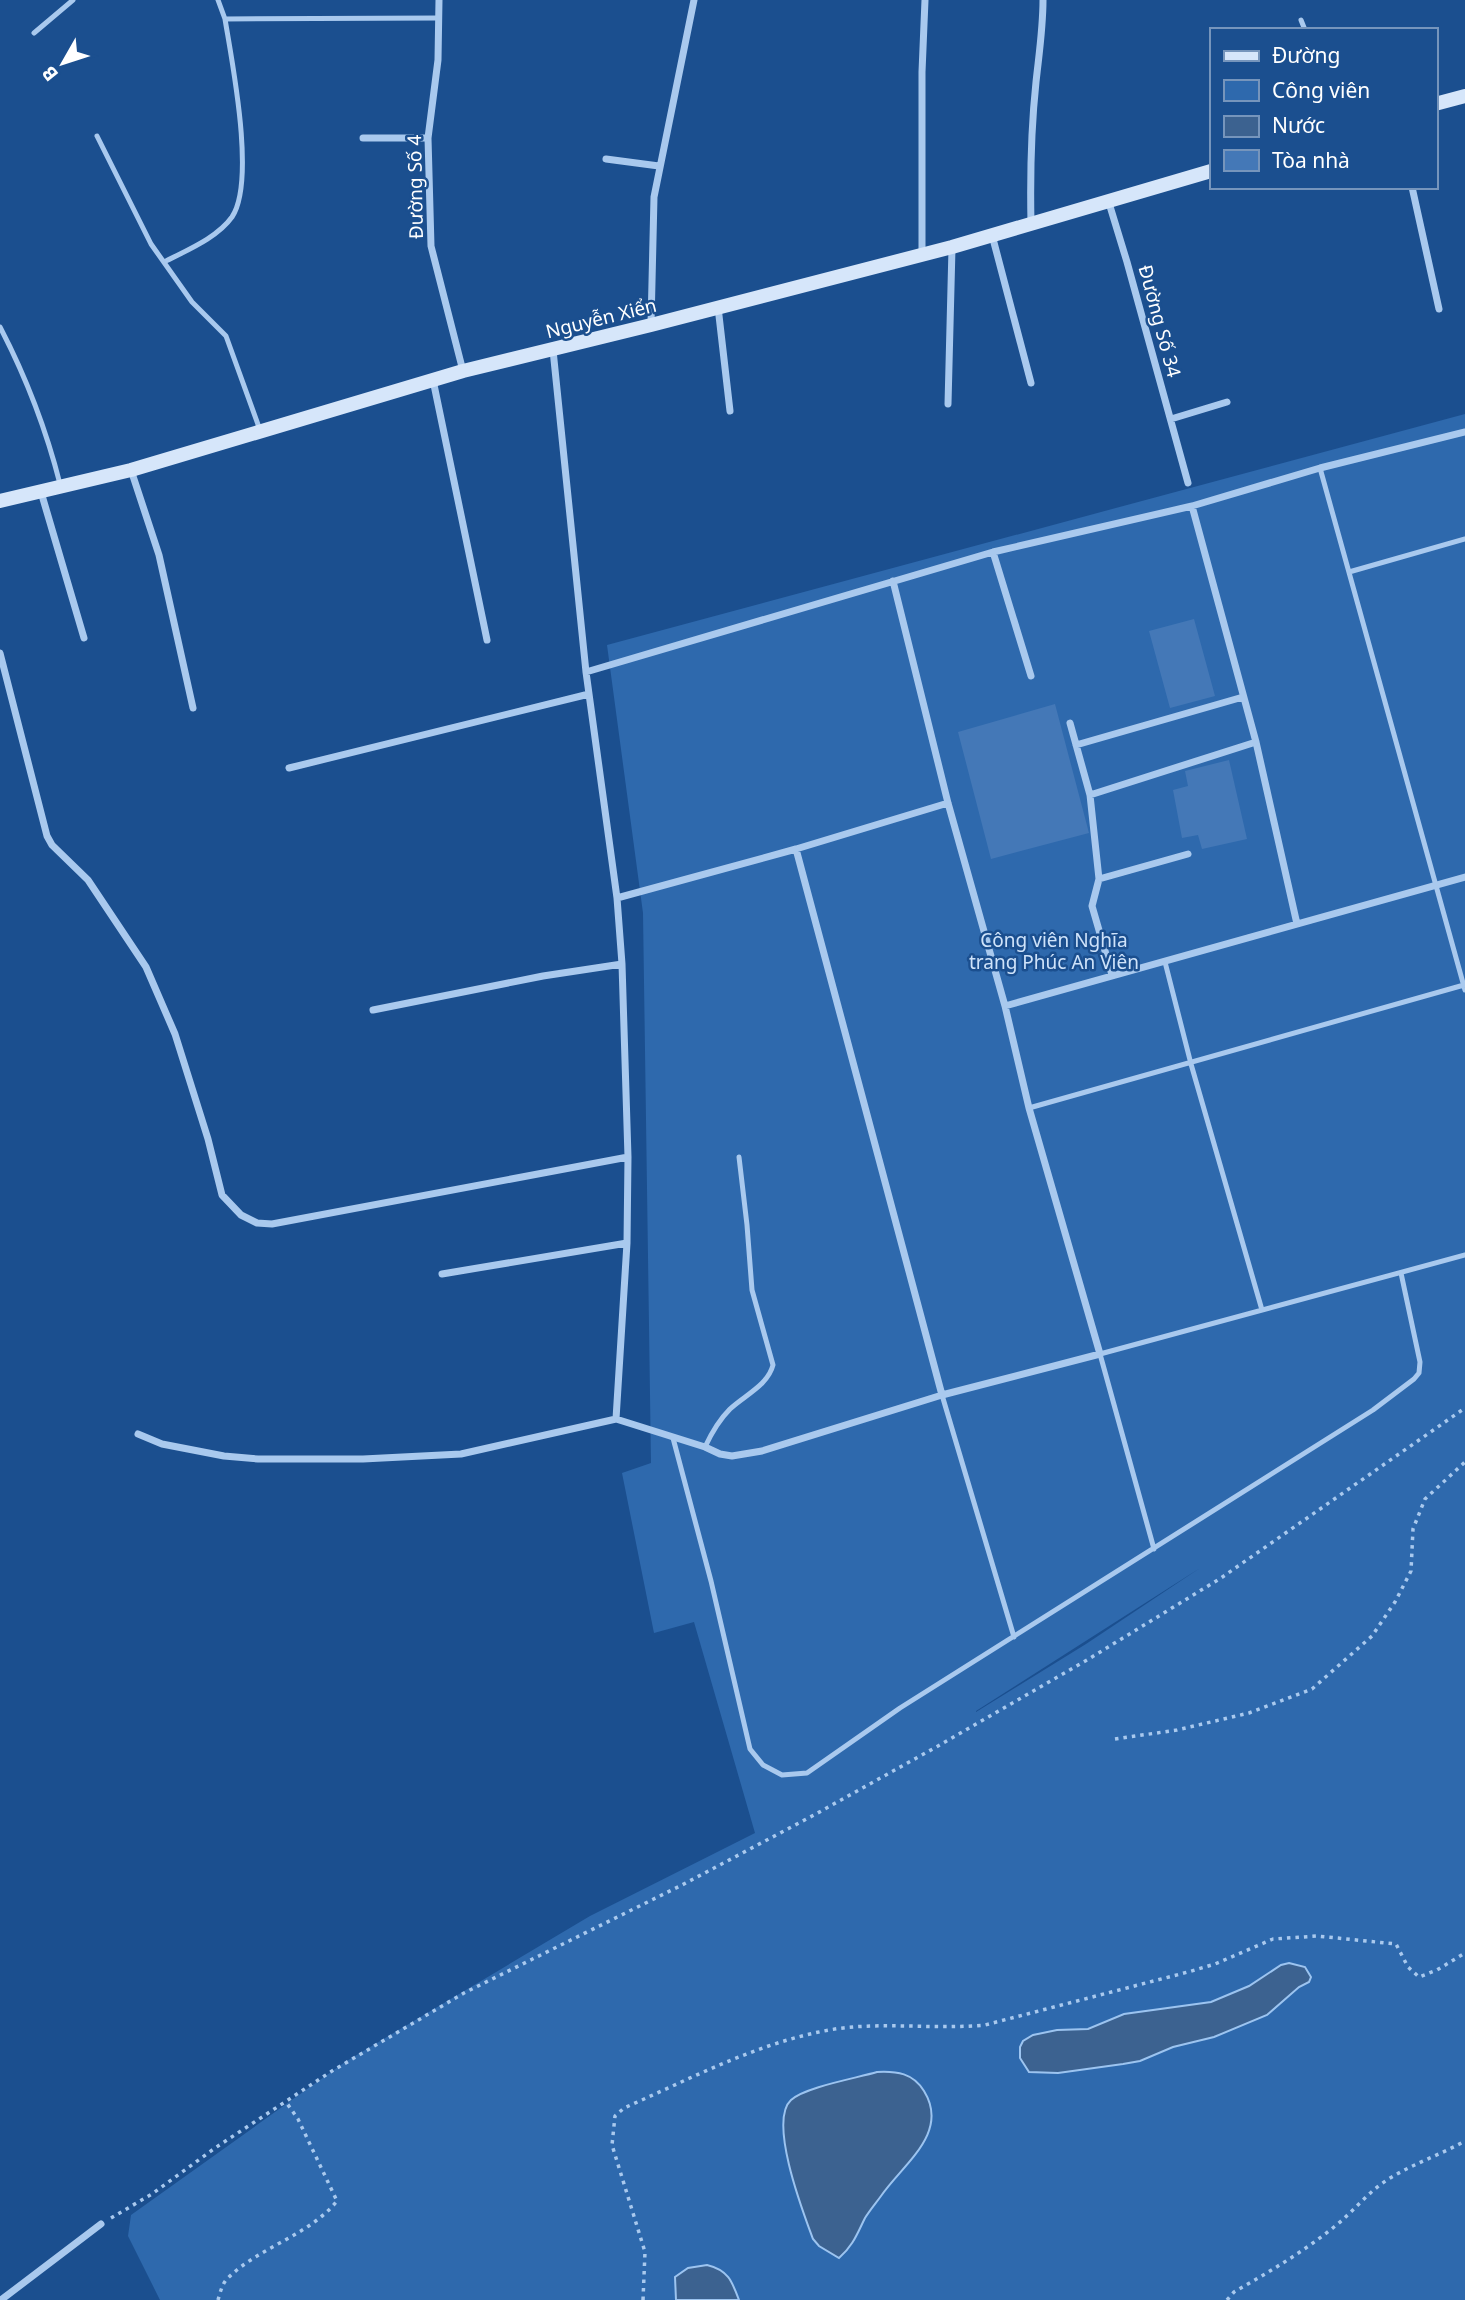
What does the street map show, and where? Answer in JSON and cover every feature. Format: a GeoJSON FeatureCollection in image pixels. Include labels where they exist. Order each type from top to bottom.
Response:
{"type":"FeatureCollection","features":[{"type":"Feature","properties":{"kind":"main road"},"geometry":{"type":"LineString","coordinates":[[1437,103],[1465,96]]}},
{"type":"Feature","properties":{"kind":"main road","name":"Nguyễn Xiển"},"geometry":{"type":"LineString","coordinates":[[0,501],[131,470],[463,371],[952,247],[1210,171]]}},
{"type":"Feature","properties":{"kind":"street","name":"Đường Số 4"},"geometry":{"type":"LineString","coordinates":[[439,0],[438,60],[428,138],[431,246],[463,371]]}},
{"type":"Feature","properties":{"kind":"street"},"geometry":{"type":"LineString","coordinates":[[651,325],[654,197],[694,0]]}},
{"type":"Feature","properties":{"kind":"street"},"geometry":{"type":"LineString","coordinates":[[922,255],[922,72],[925,0]]}},
{"type":"Feature","properties":{"kind":"street"},"geometry":{"type":"LineString","coordinates":[[1031,224],[1030,163],[1036,81],[1044,24],[1043,0]]}},
{"type":"Feature","properties":{"kind":"street"},"geometry":{"type":"LineString","coordinates":[[363,138],[428,138]]}},
{"type":"Feature","properties":{"kind":"street"},"geometry":{"type":"LineString","coordinates":[[606,159],[659,166]]}},
{"type":"Feature","properties":{"kind":"street"},"geometry":{"type":"LineString","coordinates":[[1412,189],[1439,309]]}},
{"type":"Feature","properties":{"kind":"street","name":"Đường Số 34"},"geometry":{"type":"LineString","coordinates":[[1109,203],[1188,483]]}},
{"type":"Feature","properties":{"kind":"street"},"geometry":{"type":"LineString","coordinates":[[992,234],[1031,383]]}},
{"type":"Feature","properties":{"kind":"street"},"geometry":{"type":"LineString","coordinates":[[948,404],[952,247]]}},
{"type":"Feature","properties":{"kind":"street"},"geometry":{"type":"LineString","coordinates":[[718,306],[730,411]]}},
{"type":"Feature","properties":{"kind":"street"},"geometry":{"type":"LineString","coordinates":[[553,350],[586,672],[617,898],[622,964],[628,1157],[627,1243],[616,1419]]}},
{"type":"Feature","properties":{"kind":"street"},"geometry":{"type":"LineString","coordinates":[[433,380],[487,640]]}},
{"type":"Feature","properties":{"kind":"street"},"geometry":{"type":"LineString","coordinates":[[1171,419],[1227,402]]}},
{"type":"Feature","properties":{"kind":"street"},"geometry":{"type":"LineString","coordinates":[[586,672],[993,552],[1192,506],[1320,468],[1465,432]]}},
{"type":"Feature","properties":{"kind":"street"},"geometry":{"type":"LineString","coordinates":[[131,470],[159,555],[193,708]]}},
{"type":"Feature","properties":{"kind":"street"},"geometry":{"type":"LineString","coordinates":[[41,491],[84,638]]}},
{"type":"Feature","properties":{"kind":"street"},"geometry":{"type":"LineString","coordinates":[[1192,506],[1256,743],[1297,924]]}},
{"type":"Feature","properties":{"kind":"street"},"geometry":{"type":"LineString","coordinates":[[993,552],[1031,676]]}},
{"type":"Feature","properties":{"kind":"street"},"geometry":{"type":"LineString","coordinates":[[138,1434],[152,1441],[179,1448],[224,1456],[258,1459],[363,1459],[473,1452],[616,1419],[732,1456],[762,1451],[942,1395],[1100,1354],[1029,1108],[1005,1006],[948,803],[893,581]]}},
{"type":"Feature","properties":{"kind":"street"},"geometry":{"type":"LineString","coordinates":[[0,653],[47,835],[52,845],[88,880],[146,967],[175,1034],[208,1139],[222,1195],[231,1207],[257,1223],[272,1224],[628,1157]]}},
{"type":"Feature","properties":{"kind":"street"},"geometry":{"type":"LineString","coordinates":[[289,768],[589,694]]}},
{"type":"Feature","properties":{"kind":"street"},"geometry":{"type":"LineString","coordinates":[[1076,746],[1243,697]]}},
{"type":"Feature","properties":{"kind":"street"},"geometry":{"type":"LineString","coordinates":[[1070,723],[1090,795],[1099,879],[1092,906],[1112,975]]}},
{"type":"Feature","properties":{"kind":"street"},"geometry":{"type":"LineString","coordinates":[[1090,795],[1256,743]]}},
{"type":"Feature","properties":{"kind":"street"},"geometry":{"type":"LineString","coordinates":[[617,898],[796,849],[948,803]]}},
{"type":"Feature","properties":{"kind":"street"},"geometry":{"type":"LineString","coordinates":[[796,849],[942,1395]]}},
{"type":"Feature","properties":{"kind":"street"},"geometry":{"type":"LineString","coordinates":[[1099,879],[1188,854]]}},
{"type":"Feature","properties":{"kind":"street"},"geometry":{"type":"LineString","coordinates":[[1005,1006],[1465,877]]}},
{"type":"Feature","properties":{"kind":"street"},"geometry":{"type":"LineString","coordinates":[[373,1010],[543,976],[622,964]]}},
{"type":"Feature","properties":{"kind":"street"},"geometry":{"type":"LineString","coordinates":[[442,1274],[627,1243]]}},
{"type":"Feature","properties":{"kind":"street"},"geometry":{"type":"LineString","coordinates":[[1,2300],[101,2224]]}},
{"type":"Feature","properties":{"kind":"lane"},"geometry":{"type":"LineString","coordinates":[[34,33],[73,0]]}},
{"type":"Feature","properties":{"kind":"lane"},"geometry":{"type":"LineString","coordinates":[[164,261],[195,246],[222,228],[232,217],[238,204],[243,162],[239,112],[225,19],[218,0]]}},
{"type":"Feature","properties":{"kind":"lane"},"geometry":{"type":"LineString","coordinates":[[225,19],[439,18]]}},
{"type":"Feature","properties":{"kind":"lane"},"geometry":{"type":"LineString","coordinates":[[1301,20],[1305,28]]}},
{"type":"Feature","properties":{"kind":"lane"},"geometry":{"type":"LineString","coordinates":[[97,136],[144,232],[192,302],[226,336],[261,431]]}},
{"type":"Feature","properties":{"kind":"lane"},"geometry":{"type":"LineString","coordinates":[[0,327],[29,388],[61,486]]}},
{"type":"Feature","properties":{"kind":"lane"},"geometry":{"type":"LineString","coordinates":[[1029,1108],[1465,987],[1320,468]]}},
{"type":"Feature","properties":{"kind":"lane"},"geometry":{"type":"LineString","coordinates":[[1349,572],[1465,539]]}},
{"type":"Feature","properties":{"kind":"lane"},"geometry":{"type":"LineString","coordinates":[[1165,962],[1191,1064],[1262,1310]]}},
{"type":"Feature","properties":{"kind":"lane"},"geometry":{"type":"LineString","coordinates":[[705,1447],[721,1419],[766,1380],[773,1365],[752,1290],[738,1157]]}},
{"type":"Feature","properties":{"kind":"lane"},"geometry":{"type":"LineString","coordinates":[[1154,1549],[1100,1354],[1465,1255]]}},
{"type":"Feature","properties":{"kind":"lane"},"geometry":{"type":"LineString","coordinates":[[673,1438],[750,1749],[763,1765],[782,1775],[807,1773],[900,1708],[1373,1410],[1414,1380],[1419,1373],[1420,1362],[1401,1273]]}},
{"type":"Feature","properties":{"kind":"lane"},"geometry":{"type":"LineString","coordinates":[[942,1395],[1014,1637]]}},
{"type":"Feature","properties":{"kind":"path"},"geometry":{"type":"LineString","coordinates":[[101,2224],[152,2194],[332,2071],[464,1993],[682,1885],[802,1821],[1087,1660],[1221,1578],[1465,1408]]}},
{"type":"Feature","properties":{"kind":"path"},"geometry":{"type":"LineString","coordinates":[[1115,1738],[1177,1730],[1249,1713],[1312,1689],[1372,1636],[1380,1625],[1411,1571],[1413,1529],[1425,1500],[1465,1462]]}},
{"type":"Feature","properties":{"kind":"path"},"geometry":{"type":"LineString","coordinates":[[643,2300],[645,2252],[612,2145],[613,2126],[615,2116],[624,2108],[687,2080],[779,2042],[830,2030],[985,2025],[1215,1964],[1273,1939],[1317,1936],[1396,1944],[1408,1967],[1419,1977],[1437,1970],[1465,1953]]}},
{"type":"Feature","properties":{"kind":"path"},"geometry":{"type":"LineString","coordinates":[[218,2300],[224,2282],[248,2262],[327,2213],[337,2201],[298,2119],[286,2102]]}},
{"type":"Feature","properties":{"kind":"path"},"geometry":{"type":"LineString","coordinates":[[1227,2300],[1234,2292],[1290,2259],[1336,2225],[1387,2180],[1465,2140]]}},
{"type":"Feature","properties":{"kind":"green space","name":"Công viên Nghĩa trang Phúc An Viên"},"geometry":{"type":"Polygon","coordinates":[[[1465,414],[1465,2300],[160,2300],[128,2236],[131,2215],[345,2062],[590,1916],[755,1833],[694,1622],[654,1633],[622,1473],[651,1463],[643,913],[607,645],[1465,414]],[[1200,1568],[976,1712],[1086,1644],[1200,1568]]]}},
{"type":"Feature","properties":{"kind":"water"},"geometry":{"type":"Polygon","coordinates":[[[1289,1963],[1305,1967],[1311,1977],[1309,1982],[1299,1987],[1267,2015],[1214,2037],[1173,2047],[1140,2061],[1058,2073],[1029,2072],[1020,2058],[1023,2041],[1033,2035],[1057,2030],[1088,2029],[1124,2014],[1211,2002],[1249,1986],[1281,1965],[1289,1963]]]}},
{"type":"Feature","properties":{"kind":"water"},"geometry":{"type":"Polygon","coordinates":[[[877,2072],[898,2073],[915,2080],[931,2106],[931,2121],[928,2134],[920,2147],[871,2209],[851,2244],[839,2258],[819,2246],[808,2226],[785,2146],[785,2111],[791,2100],[798,2095],[877,2072]]]}},
{"type":"Feature","properties":{"kind":"water"},"geometry":{"type":"Polygon","coordinates":[[[707,2265],[725,2273],[739,2300],[676,2300],[675,2277],[688,2268],[707,2265]]]}},
{"type":"Feature","properties":{"kind":"building"},"geometry":{"type":"Polygon","coordinates":[[[1194,619],[1215,696],[1170,708],[1149,631],[1194,619]]]}},
{"type":"Feature","properties":{"kind":"building"},"geometry":{"type":"Polygon","coordinates":[[[1055,704],[1089,833],[991,859],[958,732],[1055,704]]]}},
{"type":"Feature","properties":{"kind":"building"},"geometry":{"type":"Polygon","coordinates":[[[1229,760],[1247,839],[1202,849],[1198,835],[1182,838],[1173,790],[1188,786],[1185,771],[1229,760]]]}}]}
